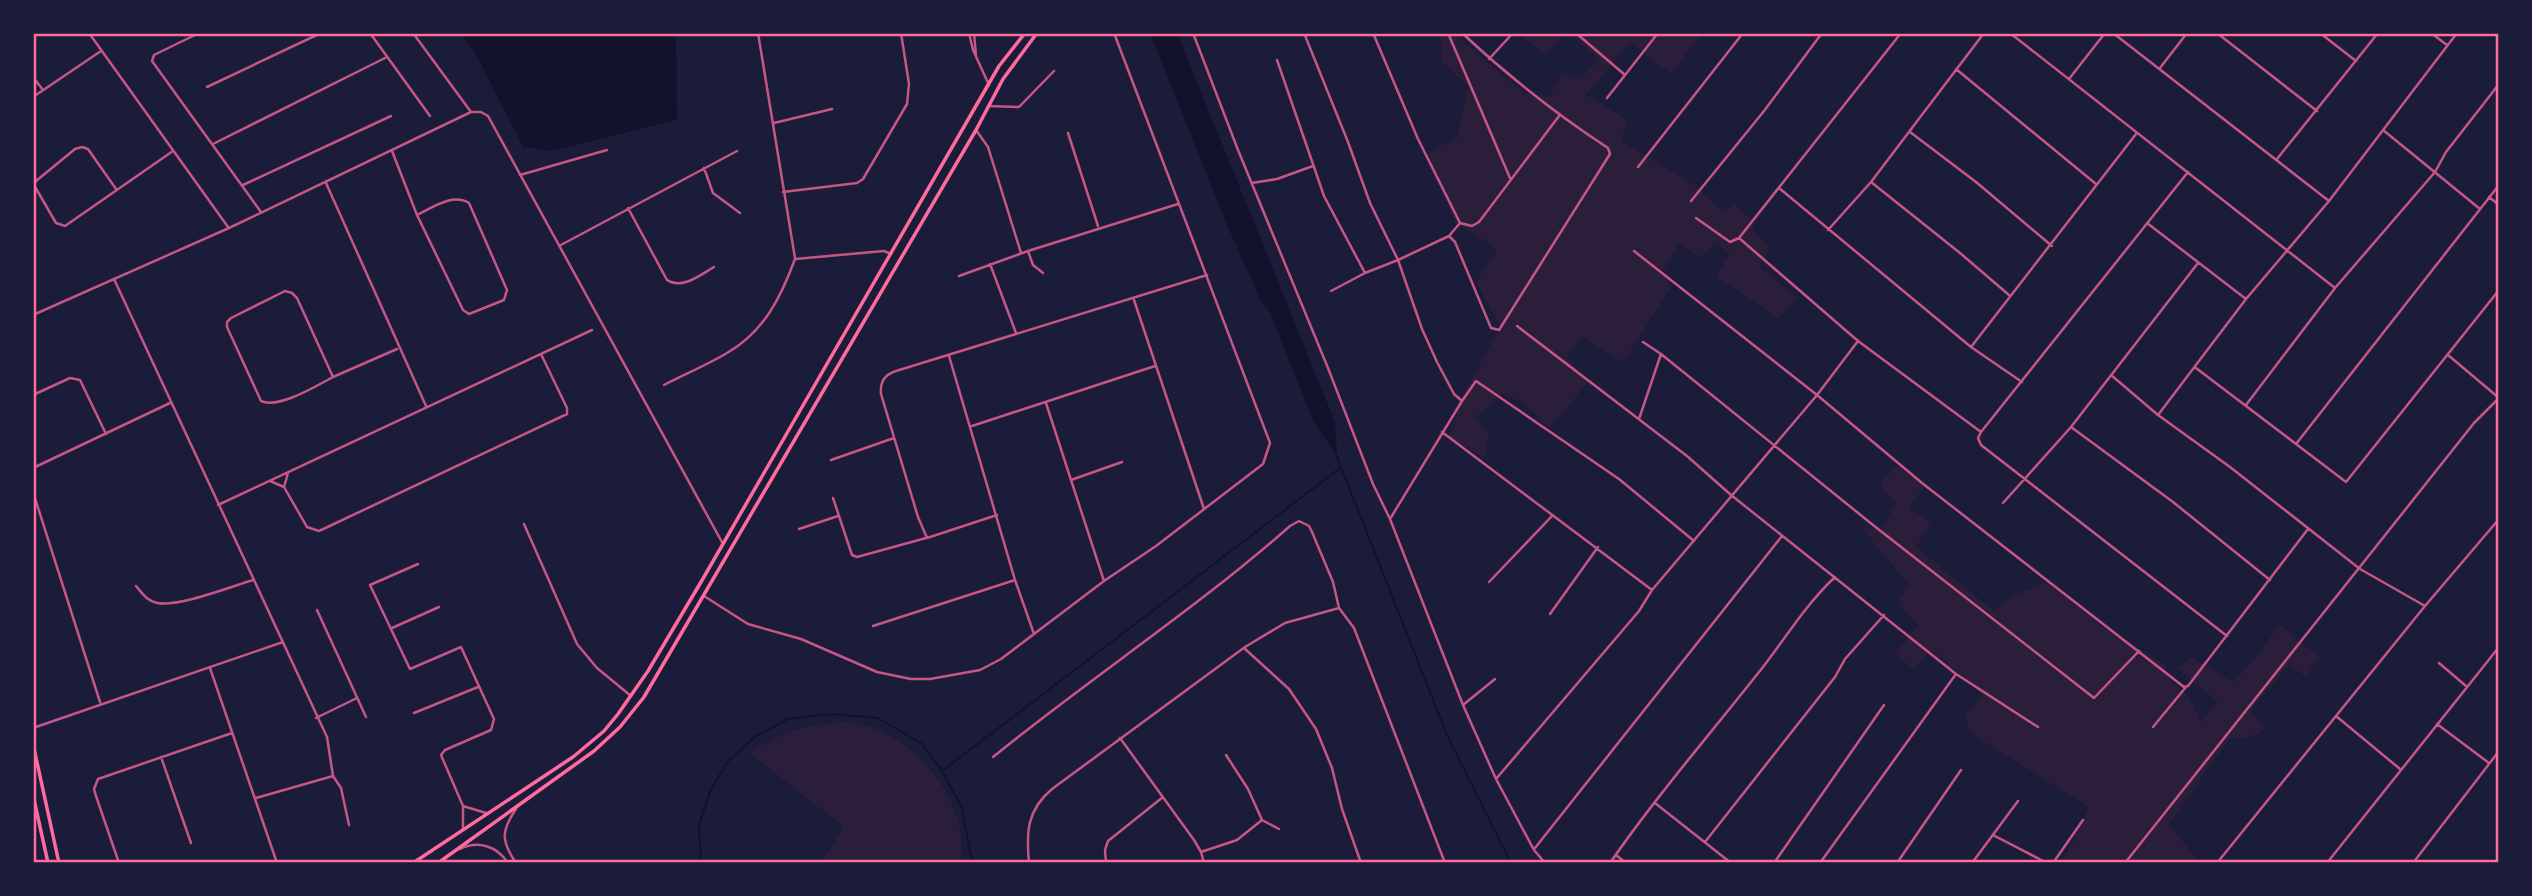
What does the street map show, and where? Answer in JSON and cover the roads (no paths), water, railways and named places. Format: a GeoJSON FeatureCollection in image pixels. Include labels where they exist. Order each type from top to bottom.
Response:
{"type":"FeatureCollection","features":[{"type":"Feature","properties":{"kind":"main road"},"geometry":{"type":"LineString","coordinates":[[413,863],[573,757],[604,732],[631,696],[723,544],[989,85],[1025,33]]}},
{"type":"Feature","properties":{"kind":"main road"},"geometry":{"type":"LineString","coordinates":[[438,863],[594,751],[620,727],[644,697],[976,130],[1003,79],[1037,33]]}},
{"type":"Feature","properties":{"kind":"main road"},"geometry":{"type":"LineString","coordinates":[[33,744],[59,863]]}},
{"type":"Feature","properties":{"kind":"main road"},"geometry":{"type":"LineString","coordinates":[[33,795],[48,863]]}},
{"type":"Feature","properties":{"kind":"street"},"geometry":{"type":"LineString","coordinates":[[89,33],[229,228]]}},
{"type":"Feature","properties":{"kind":"street"},"geometry":{"type":"LineString","coordinates":[[199,33],[154,55],[152,61],[261,212]]}},
{"type":"Feature","properties":{"kind":"street"},"geometry":{"type":"LineString","coordinates":[[207,88],[321,33]]}},
{"type":"Feature","properties":{"kind":"street"},"geometry":{"type":"LineString","coordinates":[[370,33],[430,116]]}},
{"type":"Feature","properties":{"kind":"street"},"geometry":{"type":"LineString","coordinates":[[413,33],[471,112]]}},
{"type":"Feature","properties":{"kind":"street"},"geometry":{"type":"LineString","coordinates":[[664,385],[728,353],[760,327],[784,290],[795,259],[758,33]]}},
{"type":"Feature","properties":{"kind":"street"},"geometry":{"type":"LineString","coordinates":[[782,192],[857,183],[863,179],[907,104],[909,84],[901,33]]}},
{"type":"Feature","properties":{"kind":"street"},"geometry":{"type":"LineString","coordinates":[[972,33],[976,55],[989,85]]}},
{"type":"Feature","properties":{"kind":"street"},"geometry":{"type":"LineString","coordinates":[[704,595],[748,624],[801,639],[877,672],[911,679],[930,679],[980,670],[1001,659],[1263,464],[1270,443],[1114,33]]}},
{"type":"Feature","properties":{"kind":"street"},"geometry":{"type":"LineString","coordinates":[[1193,33],[1463,705],[1496,779],[1534,850],[1545,863]]}},
{"type":"Feature","properties":{"kind":"street"},"geometry":{"type":"LineString","coordinates":[[1304,33],[1370,203],[1398,260],[1422,329],[1437,362],[1461,400]]}},
{"type":"Feature","properties":{"kind":"street"},"geometry":{"type":"LineString","coordinates":[[1373,33],[1418,139],[1460,223],[1472,226],[1479,222],[1559,116]]}},
{"type":"Feature","properties":{"kind":"street"},"geometry":{"type":"LineString","coordinates":[[1448,33],[1511,179]]}},
{"type":"Feature","properties":{"kind":"street"},"geometry":{"type":"LineString","coordinates":[[1450,236],[1455,242],[1491,328],[1499,330],[1610,154],[1608,148],[1559,116],[1489,59],[1462,33]]}},
{"type":"Feature","properties":{"kind":"street"},"geometry":{"type":"LineString","coordinates":[[1489,59],[1513,33]]}},
{"type":"Feature","properties":{"kind":"street"},"geometry":{"type":"LineString","coordinates":[[1576,33],[1625,75]]}},
{"type":"Feature","properties":{"kind":"street"},"geometry":{"type":"LineString","coordinates":[[1607,98],[1658,33]]}},
{"type":"Feature","properties":{"kind":"street"},"geometry":{"type":"LineString","coordinates":[[1639,167],[1742,33]]}},
{"type":"Feature","properties":{"kind":"street"},"geometry":{"type":"LineString","coordinates":[[1691,201],[1765,111],[1822,33]]}},
{"type":"Feature","properties":{"kind":"street"},"geometry":{"type":"LineString","coordinates":[[1696,218],[1730,242],[1739,238],[1901,33]]}},
{"type":"Feature","properties":{"kind":"street"},"geometry":{"type":"LineString","coordinates":[[1828,230],[1871,182],[1984,33]]}},
{"type":"Feature","properties":{"kind":"street"},"geometry":{"type":"LineString","coordinates":[[2010,33],[2335,288]]}},
{"type":"Feature","properties":{"kind":"street"},"geometry":{"type":"LineString","coordinates":[[2069,79],[2105,33]]}},
{"type":"Feature","properties":{"kind":"street"},"geometry":{"type":"LineString","coordinates":[[2113,33],[2329,201]]}},
{"type":"Feature","properties":{"kind":"street"},"geometry":{"type":"LineString","coordinates":[[2160,68],[2187,33]]}},
{"type":"Feature","properties":{"kind":"street"},"geometry":{"type":"LineString","coordinates":[[2217,33],[2317,111]]}},
{"type":"Feature","properties":{"kind":"street"},"geometry":{"type":"LineString","coordinates":[[2320,33],[2356,61]]}},
{"type":"Feature","properties":{"kind":"street"},"geometry":{"type":"LineString","coordinates":[[2277,160],[2378,33]]}},
{"type":"Feature","properties":{"kind":"street"},"geometry":{"type":"LineString","coordinates":[[2431,33],[2447,45]]}},
{"type":"Feature","properties":{"kind":"street"},"geometry":{"type":"LineString","coordinates":[[2158,415],[2246,299],[2329,201],[2456,33]]}},
{"type":"Feature","properties":{"kind":"street"},"geometry":{"type":"LineString","coordinates":[[33,97],[101,51]]}},
{"type":"Feature","properties":{"kind":"street"},"geometry":{"type":"LineString","coordinates":[[213,144],[387,57]]}},
{"type":"Feature","properties":{"kind":"street"},"geometry":{"type":"LineString","coordinates":[[1278,60],[1324,196],[1365,273]]}},
{"type":"Feature","properties":{"kind":"street"},"geometry":{"type":"LineString","coordinates":[[1956,69],[2096,184]]}},
{"type":"Feature","properties":{"kind":"street"},"geometry":{"type":"LineString","coordinates":[[988,106],[1019,107],[1054,71]]}},
{"type":"Feature","properties":{"kind":"street"},"geometry":{"type":"LineString","coordinates":[[33,77],[43,90]]}},
{"type":"Feature","properties":{"kind":"street"},"geometry":{"type":"LineString","coordinates":[[2246,405],[2335,288],[2435,172],[2446,152],[2499,84]]}},
{"type":"Feature","properties":{"kind":"street"},"geometry":{"type":"LineString","coordinates":[[773,123],[832,109]]}},
{"type":"Feature","properties":{"kind":"street"},"geometry":{"type":"LineString","coordinates":[[33,316],[229,228],[471,112],[481,111],[488,117],[723,544]]}},
{"type":"Feature","properties":{"kind":"street"},"geometry":{"type":"LineString","coordinates":[[243,185],[391,116]]}},
{"type":"Feature","properties":{"kind":"street"},"geometry":{"type":"LineString","coordinates":[[976,130],[988,147],[1021,253]]}},
{"type":"Feature","properties":{"kind":"street"},"geometry":{"type":"LineString","coordinates":[[2383,130],[2480,209]]}},
{"type":"Feature","properties":{"kind":"street"},"geometry":{"type":"LineString","coordinates":[[1909,131],[1976,182],[2052,246]]}},
{"type":"Feature","properties":{"kind":"street"},"geometry":{"type":"LineString","coordinates":[[1068,133],[1098,228]]}},
{"type":"Feature","properties":{"kind":"street"},"geometry":{"type":"LineString","coordinates":[[1971,347],[2137,133]]}},
{"type":"Feature","properties":{"kind":"street"},"geometry":{"type":"LineString","coordinates":[[116,189],[88,149],[82,147],[75,149],[34,185],[56,223],[65,226],[173,151]]}},
{"type":"Feature","properties":{"kind":"street"},"geometry":{"type":"LineString","coordinates":[[520,175],[607,150]]}},
{"type":"Feature","properties":{"kind":"street"},"geometry":{"type":"LineString","coordinates":[[391,151],[417,215],[463,310],[469,314],[504,300],[507,290],[469,203],[454,198],[417,215]]}},
{"type":"Feature","properties":{"kind":"street"},"geometry":{"type":"LineString","coordinates":[[559,246],[737,151]]}},
{"type":"Feature","properties":{"kind":"street"},"geometry":{"type":"LineString","coordinates":[[1252,183],[1277,179],[1313,166]]}},
{"type":"Feature","properties":{"kind":"street"},"geometry":{"type":"LineString","coordinates":[[704,168],[713,193],[740,213]]}},
{"type":"Feature","properties":{"kind":"street"},"geometry":{"type":"LineString","coordinates":[[2188,172],[1981,432],[1979,442],[2227,636]]}},
{"type":"Feature","properties":{"kind":"street"},"geometry":{"type":"LineString","coordinates":[[325,182],[426,406]]}},
{"type":"Feature","properties":{"kind":"street"},"geometry":{"type":"LineString","coordinates":[[1871,182],[2010,296]]}},
{"type":"Feature","properties":{"kind":"street"},"geometry":{"type":"LineString","coordinates":[[2296,444],[2499,185]]}},
{"type":"Feature","properties":{"kind":"street"},"geometry":{"type":"LineString","coordinates":[[1779,188],[1971,347],[2022,382]]}},
{"type":"Feature","properties":{"kind":"street"},"geometry":{"type":"LineString","coordinates":[[2489,197],[2499,205]]}},
{"type":"Feature","properties":{"kind":"street"},"geometry":{"type":"LineString","coordinates":[[959,276],[1021,253],[1178,204]]}},
{"type":"Feature","properties":{"kind":"street"},"geometry":{"type":"LineString","coordinates":[[628,208],[667,280],[673,284],[682,284],[714,267]]}},
{"type":"Feature","properties":{"kind":"street"},"geometry":{"type":"LineString","coordinates":[[1331,291],[1450,236],[1460,223]]}},
{"type":"Feature","properties":{"kind":"street"},"geometry":{"type":"LineString","coordinates":[[2147,223],[2246,299]]}},
{"type":"Feature","properties":{"kind":"street"},"geometry":{"type":"LineString","coordinates":[[1739,238],[1858,341],[1981,432]]}},
{"type":"Feature","properties":{"kind":"street"},"geometry":{"type":"LineString","coordinates":[[795,259],[884,251],[891,254]]}},
{"type":"Feature","properties":{"kind":"street"},"geometry":{"type":"LineString","coordinates":[[1028,251],[1033,265],[1043,273]]}},
{"type":"Feature","properties":{"kind":"street"},"geometry":{"type":"LineString","coordinates":[[1634,251],[1817,395],[1922,482],[2187,687]]}},
{"type":"Feature","properties":{"kind":"street"},"geometry":{"type":"LineString","coordinates":[[2003,503],[2071,428],[2198,262]]}},
{"type":"Feature","properties":{"kind":"street"},"geometry":{"type":"LineString","coordinates":[[990,264],[1016,333]]}},
{"type":"Feature","properties":{"kind":"street"},"geometry":{"type":"LineString","coordinates":[[927,538],[918,517],[881,394],[883,379],[888,374],[1207,275]]}},
{"type":"Feature","properties":{"kind":"street"},"geometry":{"type":"LineString","coordinates":[[114,279],[329,746],[333,776],[341,788],[349,825]]}},
{"type":"Feature","properties":{"kind":"street"},"geometry":{"type":"LineString","coordinates":[[2196,368],[2344,481],[2348,481],[2499,290]]}},
{"type":"Feature","properties":{"kind":"street"},"geometry":{"type":"LineString","coordinates":[[333,377],[292,293],[285,291],[227,322],[261,401],[269,405],[284,401],[399,348]]}},
{"type":"Feature","properties":{"kind":"street"},"geometry":{"type":"LineString","coordinates":[[1133,298],[1204,509]]}},
{"type":"Feature","properties":{"kind":"street"},"geometry":{"type":"LineString","coordinates":[[1517,326],[1687,456],[1731,495],[1956,674],[2038,727]]}},
{"type":"Feature","properties":{"kind":"street"},"geometry":{"type":"LineString","coordinates":[[218,505],[592,330]]}},
{"type":"Feature","properties":{"kind":"street"},"geometry":{"type":"LineString","coordinates":[[1496,779],[1639,611],[1652,590],[1817,395],[1858,341]]}},
{"type":"Feature","properties":{"kind":"street"},"geometry":{"type":"LineString","coordinates":[[1643,342],[2094,698],[2139,651]]}},
{"type":"Feature","properties":{"kind":"street"},"geometry":{"type":"LineString","coordinates":[[270,481],[285,487],[307,527],[319,531],[563,417],[567,414],[567,408],[541,354]]}},
{"type":"Feature","properties":{"kind":"street"},"geometry":{"type":"LineString","coordinates":[[1639,419],[1661,354]]}},
{"type":"Feature","properties":{"kind":"street"},"geometry":{"type":"LineString","coordinates":[[2125,863],[2468,431],[2499,398],[2447,354]]}},
{"type":"Feature","properties":{"kind":"street"},"geometry":{"type":"LineString","coordinates":[[948,355],[1015,580],[1034,634]]}},
{"type":"Feature","properties":{"kind":"street"},"geometry":{"type":"LineString","coordinates":[[971,426],[1155,366]]}},
{"type":"Feature","properties":{"kind":"street"},"geometry":{"type":"LineString","coordinates":[[2111,375],[2158,415],[2230,467],[2360,569],[2425,606]]}},
{"type":"Feature","properties":{"kind":"street"},"geometry":{"type":"LineString","coordinates":[[33,395],[70,378],[80,380],[106,434]]}},
{"type":"Feature","properties":{"kind":"street"},"geometry":{"type":"LineString","coordinates":[[1390,519],[1461,400],[1474,382],[1478,381],[1619,479],[1694,541]]}},
{"type":"Feature","properties":{"kind":"street"},"geometry":{"type":"LineString","coordinates":[[1046,402],[1104,581]]}},
{"type":"Feature","properties":{"kind":"street"},"geometry":{"type":"LineString","coordinates":[[33,468],[170,403]]}},
{"type":"Feature","properties":{"kind":"street"},"geometry":{"type":"LineString","coordinates":[[2071,428],[2173,502],[2270,580]]}},
{"type":"Feature","properties":{"kind":"street"},"geometry":{"type":"LineString","coordinates":[[1443,432],[1652,590]]}},
{"type":"Feature","properties":{"kind":"street"},"geometry":{"type":"LineString","coordinates":[[831,460],[894,438]]}},
{"type":"Feature","properties":{"kind":"street"},"geometry":{"type":"LineString","coordinates":[[1071,480],[1122,462]]}},
{"type":"Feature","properties":{"kind":"street"},"geometry":{"type":"LineString","coordinates":[[285,487],[288,472]]}},
{"type":"Feature","properties":{"kind":"street"},"geometry":{"type":"LineString","coordinates":[[33,492],[100,704]]}},
{"type":"Feature","properties":{"kind":"street"},"geometry":{"type":"LineString","coordinates":[[832,498],[852,555],[857,557],[997,515]]}},
{"type":"Feature","properties":{"kind":"street"},"geometry":{"type":"LineString","coordinates":[[799,529],[838,516]]}},
{"type":"Feature","properties":{"kind":"street"},"geometry":{"type":"LineString","coordinates":[[1489,582],[1552,516]]}},
{"type":"Feature","properties":{"kind":"street"},"geometry":{"type":"LineString","coordinates":[[2217,863],[2499,519]]}},
{"type":"Feature","properties":{"kind":"street"},"geometry":{"type":"LineString","coordinates":[[993,757],[1200,601],[1299,521],[1312,532],[1334,582],[1339,608],[1354,628],[1445,863]]}},
{"type":"Feature","properties":{"kind":"street"},"geometry":{"type":"LineString","coordinates":[[524,524],[577,644],[597,668],[631,696]]}},
{"type":"Feature","properties":{"kind":"street"},"geometry":{"type":"LineString","coordinates":[[2152,727],[2187,687],[2308,529]]}},
{"type":"Feature","properties":{"kind":"street"},"geometry":{"type":"LineString","coordinates":[[1534,850],[1782,536]]}},
{"type":"Feature","properties":{"kind":"street"},"geometry":{"type":"LineString","coordinates":[[1550,614],[1598,547]]}},
{"type":"Feature","properties":{"kind":"street"},"geometry":{"type":"LineString","coordinates":[[418,564],[370,585],[410,668],[461,648],[494,719],[494,727],[491,730],[445,750],[441,755],[463,806],[463,828]]}},
{"type":"Feature","properties":{"kind":"street"},"geometry":{"type":"LineString","coordinates":[[1610,863],[1805,611],[1835,577]]}},
{"type":"Feature","properties":{"kind":"street"},"geometry":{"type":"LineString","coordinates":[[136,586],[146,598],[158,603],[176,602],[253,580]]}},
{"type":"Feature","properties":{"kind":"street"},"geometry":{"type":"LineString","coordinates":[[873,626],[1015,580]]}},
{"type":"Feature","properties":{"kind":"street"},"geometry":{"type":"LineString","coordinates":[[392,628],[439,607]]}},
{"type":"Feature","properties":{"kind":"street"},"geometry":{"type":"LineString","coordinates":[[1029,863],[1027,834],[1039,800],[1244,648],[1285,623],[1339,608]]}},
{"type":"Feature","properties":{"kind":"street"},"geometry":{"type":"LineString","coordinates":[[317,610],[366,717]]}},
{"type":"Feature","properties":{"kind":"street"},"geometry":{"type":"LineString","coordinates":[[1705,842],[1835,677],[1845,659],[1884,615]]}},
{"type":"Feature","properties":{"kind":"street"},"geometry":{"type":"LineString","coordinates":[[33,728],[283,642]]}},
{"type":"Feature","properties":{"kind":"street"},"geometry":{"type":"LineString","coordinates":[[2327,863],[2499,646]]}},
{"type":"Feature","properties":{"kind":"street"},"geometry":{"type":"LineString","coordinates":[[1244,648],[1289,689],[1316,729],[1332,768],[1342,809],[1361,863]]}},
{"type":"Feature","properties":{"kind":"street"},"geometry":{"type":"LineString","coordinates":[[2439,663],[2466,686]]}},
{"type":"Feature","properties":{"kind":"street"},"geometry":{"type":"LineString","coordinates":[[210,668],[277,863]]}},
{"type":"Feature","properties":{"kind":"street"},"geometry":{"type":"LineString","coordinates":[[1820,863],[1956,674]]}},
{"type":"Feature","properties":{"kind":"street"},"geometry":{"type":"LineString","coordinates":[[1463,705],[1495,679]]}},
{"type":"Feature","properties":{"kind":"street"},"geometry":{"type":"LineString","coordinates":[[414,713],[478,687]]}},
{"type":"Feature","properties":{"kind":"street"},"geometry":{"type":"LineString","coordinates":[[316,718],[357,698]]}},
{"type":"Feature","properties":{"kind":"street"},"geometry":{"type":"LineString","coordinates":[[1774,863],[1884,705]]}},
{"type":"Feature","properties":{"kind":"street"},"geometry":{"type":"LineString","coordinates":[[2336,716],[2400,769]]}},
{"type":"Feature","properties":{"kind":"street"},"geometry":{"type":"LineString","coordinates":[[2437,724],[2489,763]]}},
{"type":"Feature","properties":{"kind":"street"},"geometry":{"type":"LineString","coordinates":[[119,863],[96,796],[95,783],[103,775],[232,733]]}},
{"type":"Feature","properties":{"kind":"street"},"geometry":{"type":"LineString","coordinates":[[1120,738],[1201,852],[1203,863]]}},
{"type":"Feature","properties":{"kind":"street"},"geometry":{"type":"LineString","coordinates":[[2413,863],[2499,751]]}},
{"type":"Feature","properties":{"kind":"street"},"geometry":{"type":"LineString","coordinates":[[1226,755],[1248,789],[1262,820],[1279,829]]}},
{"type":"Feature","properties":{"kind":"street"},"geometry":{"type":"LineString","coordinates":[[161,756],[191,843]]}},
{"type":"Feature","properties":{"kind":"street"},"geometry":{"type":"LineString","coordinates":[[1897,863],[1961,770]]}},
{"type":"Feature","properties":{"kind":"street"},"geometry":{"type":"LineString","coordinates":[[256,797],[333,776]]}},
{"type":"Feature","properties":{"kind":"street"},"geometry":{"type":"LineString","coordinates":[[1106,863],[1105,850],[1108,841],[1163,797]]}},
{"type":"Feature","properties":{"kind":"street"},"geometry":{"type":"LineString","coordinates":[[1972,863],[2018,801]]}},
{"type":"Feature","properties":{"kind":"street"},"geometry":{"type":"LineString","coordinates":[[1655,803],[1731,863]]}},
{"type":"Feature","properties":{"kind":"street"},"geometry":{"type":"LineString","coordinates":[[516,863],[504,835],[508,821],[519,804]]}},
{"type":"Feature","properties":{"kind":"street"},"geometry":{"type":"LineString","coordinates":[[463,806],[486,813]]}},
{"type":"Feature","properties":{"kind":"street"},"geometry":{"type":"LineString","coordinates":[[1201,852],[1237,840],[1262,820]]}},
{"type":"Feature","properties":{"kind":"street"},"geometry":{"type":"LineString","coordinates":[[2053,863],[2082,820]]}},
{"type":"Feature","properties":{"kind":"street"},"geometry":{"type":"LineString","coordinates":[[1993,835],[2047,863]]}},
{"type":"Feature","properties":{"kind":"street"},"geometry":{"type":"LineString","coordinates":[[448,863],[449,855],[464,847],[482,845],[500,852],[508,863]]}},
{"type":"Feature","properties":{"kind":"street"},"geometry":{"type":"LineString","coordinates":[[1616,855],[1626,863]]}},
{"type":"Feature","properties":{"kind":"street"},"geometry":{"type":"LineString","coordinates":[[2495,863],[2499,858]]}},
{"type":"Feature","properties":{"kind":"waterway"},"geometry":{"type":"LineString","coordinates":[[1335,452],[1447,735],[1511,863]]}},
{"type":"Feature","properties":{"kind":"waterway"},"geometry":{"type":"LineString","coordinates":[[942,771],[1340,468]]}},
{"type":"Feature","properties":{"kind":"waterway"},"geometry":{"type":"LineString","coordinates":[[701,863],[699,825],[711,789],[729,760],[756,736],[788,719],[832,714],[878,718],[922,744],[942,771],[962,808],[972,863]]}}]}
